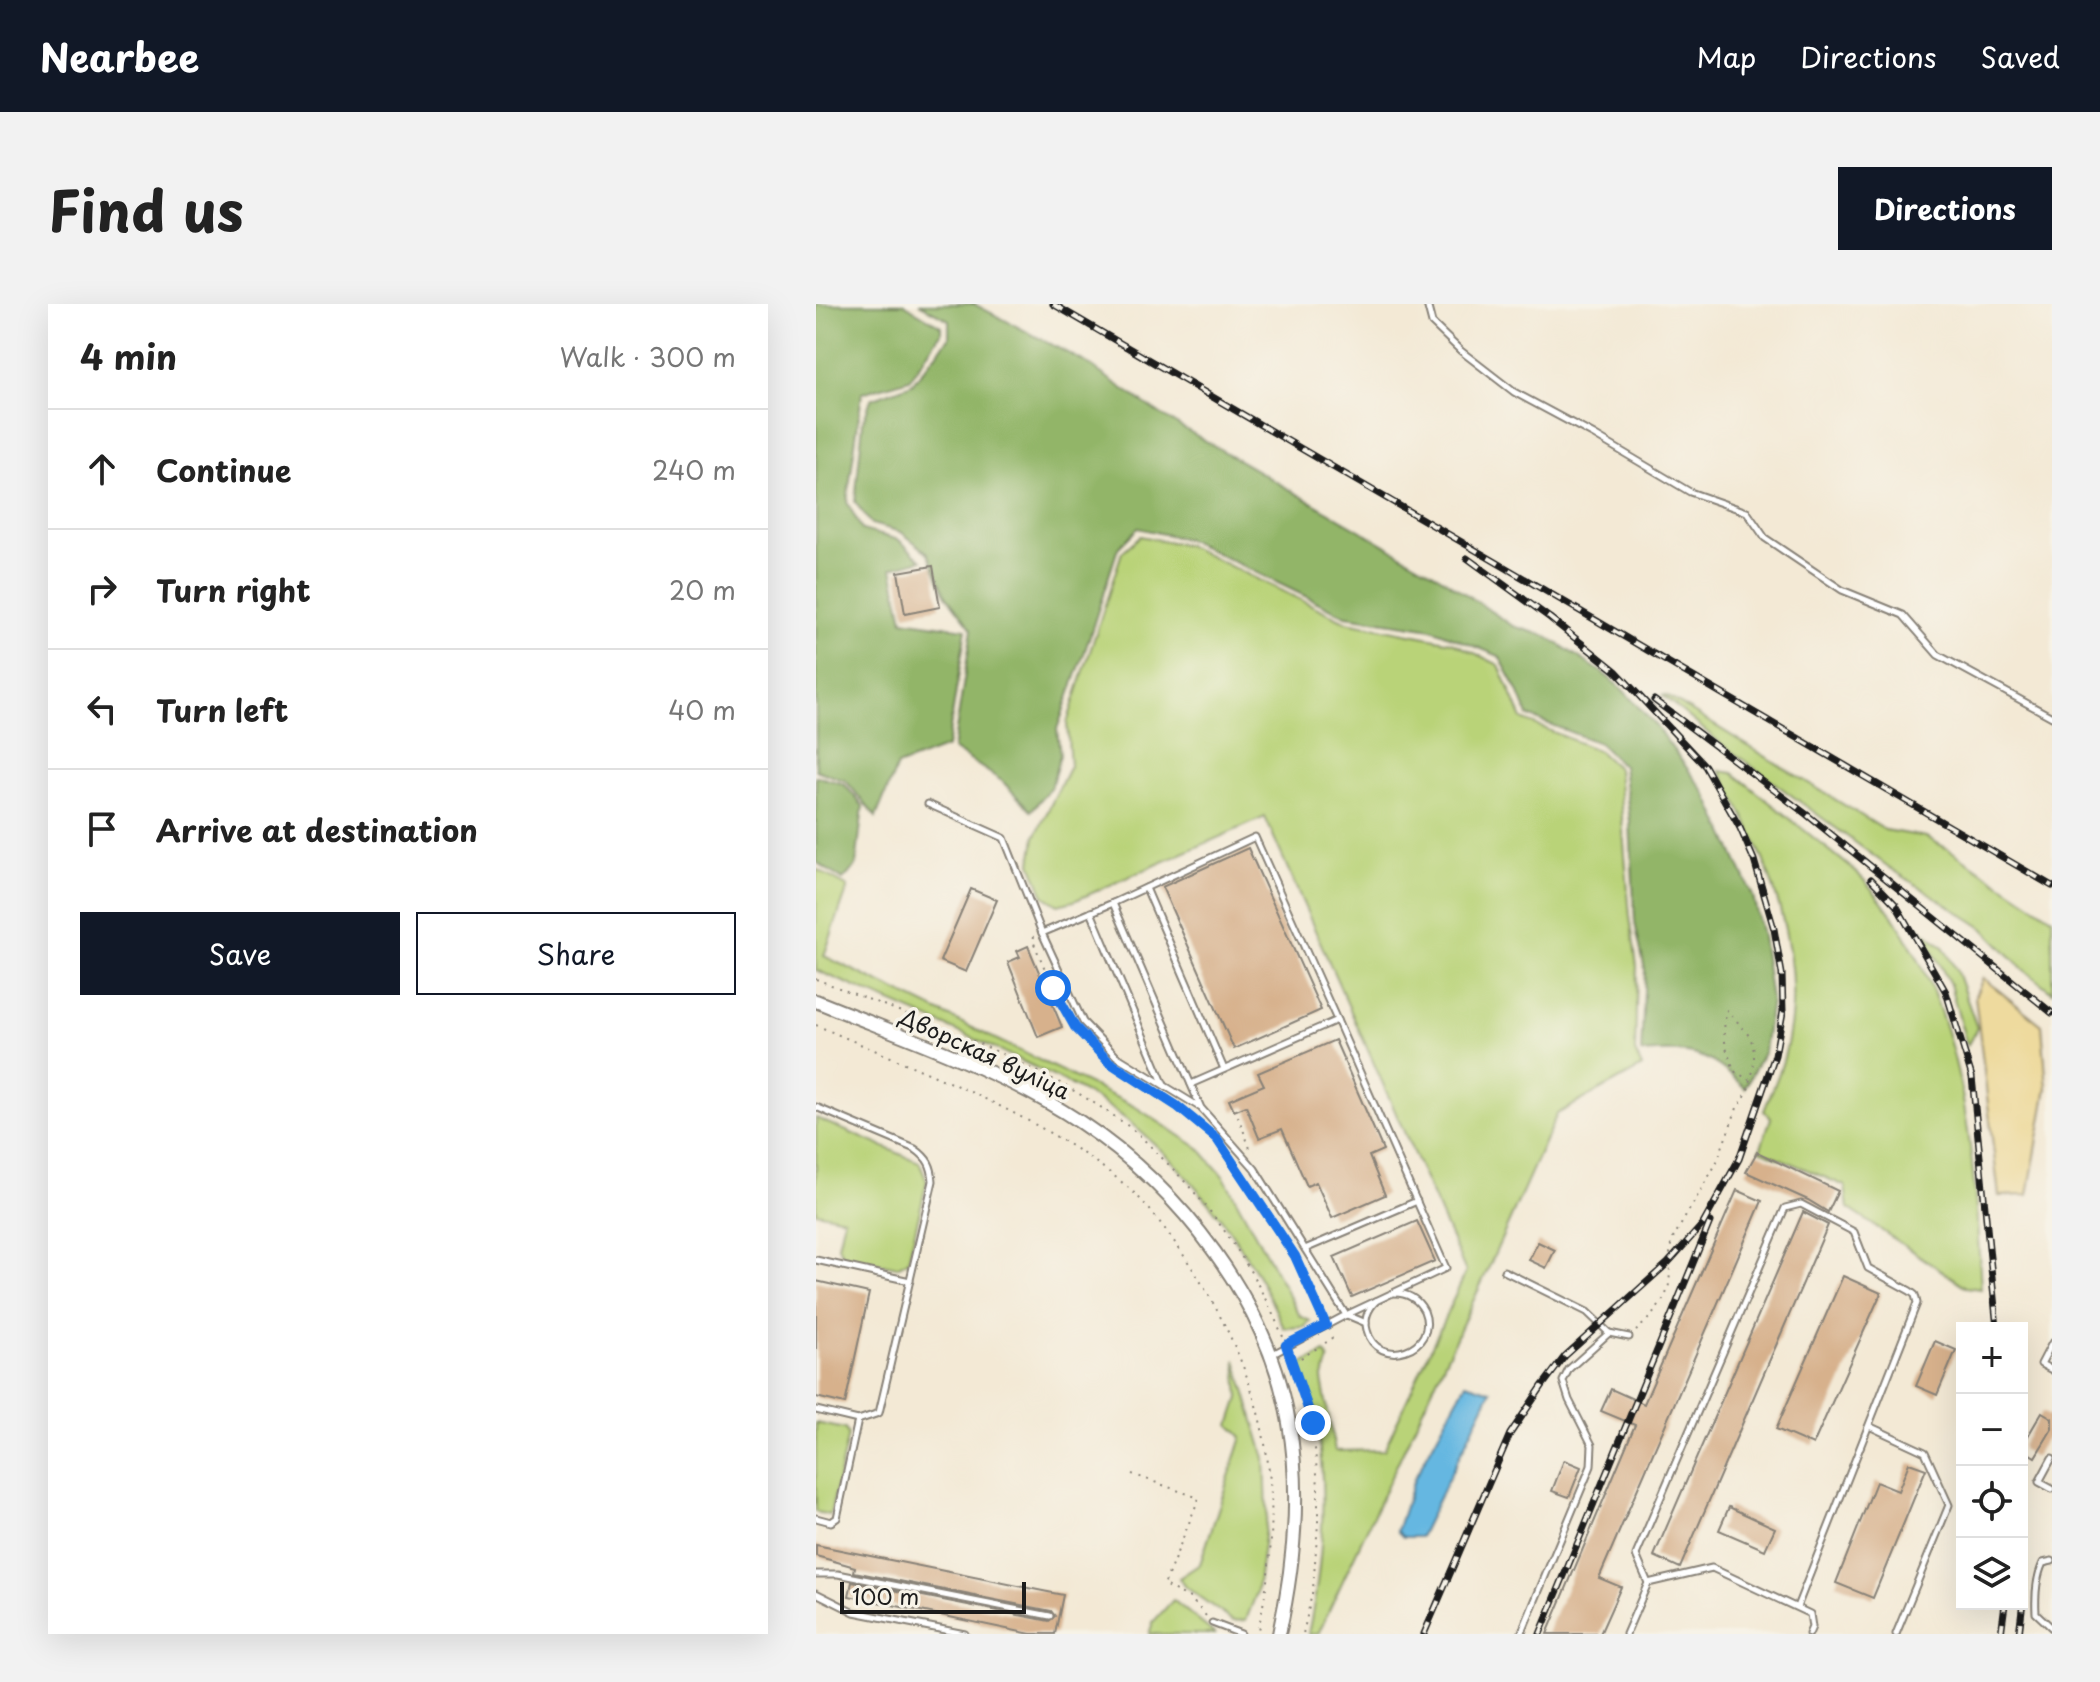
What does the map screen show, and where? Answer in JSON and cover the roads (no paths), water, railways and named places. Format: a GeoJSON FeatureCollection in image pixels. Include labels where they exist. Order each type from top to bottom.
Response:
{"type":"FeatureCollection","features":[{"type":"Feature","properties":{"kind":"street","name":"Дворская вуліца"},"geometry":{"type":"LineString","coordinates":[[816,1001],[976,1067],[1078,1121],[1116,1147],[1185,1213],[1221,1261],[1251,1311],[1270,1356],[1289,1422],[1295,1489],[1292,1554],[1279,1634]]}},
{"type":"Feature","properties":{"kind":"lane"},"geometry":{"type":"LineString","coordinates":[[1427,304],[1432,323],[1461,351],[1514,392],[1690,492],[1747,512],[1765,538],[1842,590],[1903,615],[1938,655],[2052,717]]}},
{"type":"Feature","properties":{"kind":"lane"},"geometry":{"type":"LineString","coordinates":[[928,804],[1004,838],[1042,933],[1083,1022],[1116,1056],[1201,1108],[1255,1169],[1346,1315],[1366,1323]]}},
{"type":"Feature","properties":{"kind":"lane"},"geometry":{"type":"LineString","coordinates":[[1042,933],[1255,837],[1446,1268],[1379,1298],[1270,1356]]}},
{"type":"Feature","properties":{"kind":"lane"},"geometry":{"type":"LineString","coordinates":[[1146,888],[1224,1069]]}},
{"type":"Feature","properties":{"kind":"lane"},"geometry":{"type":"LineString","coordinates":[[1113,903],[1201,1108]]}},
{"type":"Feature","properties":{"kind":"lane"},"geometry":{"type":"LineString","coordinates":[[1091,912],[1164,1085]]}},
{"type":"Feature","properties":{"kind":"lane"},"geometry":{"type":"LineString","coordinates":[[1191,1084],[1337,1020]]}},
{"type":"Feature","properties":{"kind":"lane"},"geometry":{"type":"LineString","coordinates":[[816,1107],[915,1149],[925,1156],[932,1168],[933,1181],[879,1413],[858,1420],[816,1410]]}},
{"type":"Feature","properties":{"kind":"lane"},"geometry":{"type":"LineString","coordinates":[[1305,1249],[1417,1201]]}},
{"type":"Feature","properties":{"kind":"lane"},"geometry":{"type":"LineString","coordinates":[[1626,1634],[1648,1583],[1636,1555],[1785,1208],[1801,1204],[1854,1232],[1868,1268],[1915,1295],[1917,1303],[1797,1607]]}},
{"type":"Feature","properties":{"kind":"lane"},"geometry":{"type":"LineString","coordinates":[[816,1260],[910,1281]]}},
{"type":"Feature","properties":{"kind":"lane"},"geometry":{"type":"LineString","coordinates":[[1504,1271],[1587,1312],[1609,1333],[1629,1337]]}},
{"type":"Feature","properties":{"kind":"lane"},"geometry":{"type":"LineString","coordinates":[[1379,1298],[1368,1313],[1366,1323],[1372,1342],[1389,1353],[1409,1351],[1418,1345],[1426,1326],[1422,1307],[1407,1295],[1388,1294]]}},
{"type":"Feature","properties":{"kind":"lane"},"geometry":{"type":"LineString","coordinates":[[1521,1634],[1591,1466],[1592,1445],[1563,1381],[1569,1369],[1609,1333]]}},
{"type":"Feature","properties":{"kind":"lane"},"geometry":{"type":"LineString","coordinates":[[2052,1343],[2041,1364],[2052,1370]]}},
{"type":"Feature","properties":{"kind":"lane"},"geometry":{"type":"LineString","coordinates":[[816,1518],[831,1522],[837,1518],[858,1420]]}},
{"type":"Feature","properties":{"kind":"lane"},"geometry":{"type":"LineString","coordinates":[[1869,1426],[1925,1452],[1949,1505],[1896,1634]]}},
{"type":"Feature","properties":{"kind":"lane"},"geometry":{"type":"LineString","coordinates":[[2052,1458],[2039,1482],[2052,1489]]}},
{"type":"Feature","properties":{"kind":"lane"},"geometry":{"type":"LineString","coordinates":[[2052,1561],[2043,1563],[2036,1600],[2036,1613],[2052,1627]]}},
{"type":"Feature","properties":{"kind":"lane"},"geometry":{"type":"LineString","coordinates":[[1648,1583],[1712,1568],[1810,1614],[1812,1627],[1809,1634]]}},
{"type":"Feature","properties":{"kind":"lane"},"geometry":{"type":"LineString","coordinates":[[816,1574],[838,1574],[1050,1616]]}},
{"type":"Feature","properties":{"kind":"lane"},"geometry":{"type":"LineString","coordinates":[[816,1593],[854,1612],[965,1634]]}},
{"type":"Feature","properties":{"kind":"lane"},"geometry":{"type":"LineString","coordinates":[[1212,1623],[1241,1634]]}},
{"type":"Feature","properties":{"kind":"water"},"geometry":{"type":"Polygon","coordinates":[[[1466,1383],[1491,1391],[1420,1537],[1403,1537],[1397,1531],[1414,1479],[1466,1383]]]}},
{"type":"Feature","properties":{"kind":"railway"},"geometry":{"type":"LineString","coordinates":[[1053,304],[2052,886]]}},
{"type":"Feature","properties":{"kind":"railway"},"geometry":{"type":"LineString","coordinates":[[1424,1634],[1510,1434],[1543,1385],[1565,1356],[1668,1263],[1703,1224],[1739,1159],[1775,1055],[1783,1012],[1782,974],[1774,929],[1754,860],[1705,766],[1616,671],[1467,558]]}},
{"type":"Feature","properties":{"kind":"railway"},"geometry":{"type":"LineString","coordinates":[[1654,700],[1806,814],[2052,1013]]}},
{"type":"Feature","properties":{"kind":"railway"},"geometry":{"type":"LineString","coordinates":[[1871,879],[1896,905],[1946,992],[1972,1077],[1996,1322]]}},
{"type":"Feature","properties":{"kind":"railway"},"geometry":{"type":"LineString","coordinates":[[1540,1634],[1710,1222]]}},
{"type":"Feature","properties":{"kind":"railway"},"geometry":{"type":"LineString","coordinates":[[2019,1634],[2023,1601],[2022,1538]]}},
{"type":"Feature","properties":{"kind":"railway"},"geometry":{"type":"LineString","coordinates":[[2001,1634],[2004,1610]]}}]}
